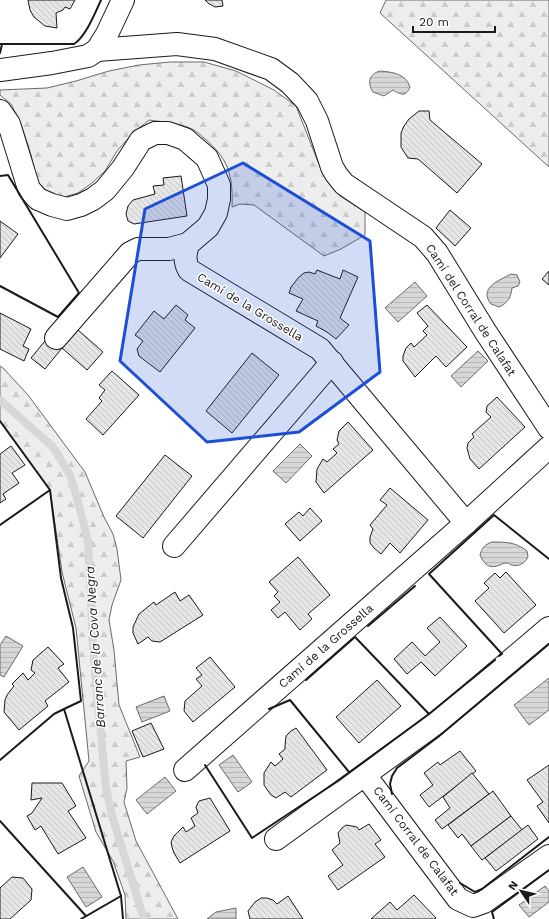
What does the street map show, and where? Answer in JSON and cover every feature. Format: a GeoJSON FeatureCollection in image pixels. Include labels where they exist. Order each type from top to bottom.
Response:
{"type":"FeatureCollection","features":[{"type":"Feature","properties":{"kind":"street"},"geometry":{"type":"LineString","coordinates":[[97,50],[107,34],[123,0]]}},
{"type":"Feature","properties":{"kind":"street","name":"Camí del Corral de Calafat"},"geometry":{"type":"LineString","coordinates":[[0,70],[70,60],[88,56],[97,50],[177,44],[215,49],[271,69],[290,83],[307,101],[317,121],[332,167],[344,184],[423,237],[437,253],[484,331],[549,428]]}},
{"type":"Feature","properties":{"kind":"street"},"geometry":{"type":"LineString","coordinates":[[0,111],[9,124],[29,189],[38,199],[52,205],[66,209],[81,205],[93,199],[105,190],[141,140],[155,133],[168,133],[185,139],[207,158],[219,185],[219,199],[216,213],[208,227],[188,244],[169,250],[138,249],[130,253],[56,338]]}},
{"type":"Feature","properties":{"kind":"street","name":"Camí de la Grossella"},"geometry":{"type":"LineString","coordinates":[[188,244],[185,263],[189,270],[320,349],[466,523]]}},
{"type":"Feature","properties":{"kind":"street"},"geometry":{"type":"LineString","coordinates":[[174,546],[332,362]]}},
{"type":"Feature","properties":{"kind":"street","name":"Camí de la Grossella"},"geometry":{"type":"LineString","coordinates":[[186,770],[466,523],[549,446]]}},
{"type":"Feature","properties":{"kind":"street","name":"Camí Corral de Calafat"},"geometry":{"type":"LineString","coordinates":[[276,838],[439,721],[549,628]]}},
{"type":"Feature","properties":{"kind":"street","name":"Camí Corral de Calafat"},"geometry":{"type":"LineString","coordinates":[[365,775],[458,899],[475,913],[484,902],[549,856]]}},
{"type":"Feature","properties":{"kind":"highlighted area"},"geometry":{"type":"Polygon","coordinates":[[[243,163],[370,241],[380,372],[299,432],[207,442],[120,361],[145,209],[243,163]]]}},
{"type":"Feature","properties":{"kind":"green space"},"geometry":{"type":"Polygon","coordinates":[[[386,0],[549,0],[549,167],[380,13],[386,0]]]}},
{"type":"Feature","properties":{"kind":"green space"},"geometry":{"type":"Polygon","coordinates":[[[170,62],[204,62],[236,71],[274,90],[296,106],[322,172],[340,196],[365,212],[365,235],[341,249],[324,256],[254,205],[240,204],[232,207],[232,186],[230,177],[228,169],[219,153],[192,129],[171,123],[149,120],[133,133],[117,151],[105,171],[78,193],[64,197],[49,193],[37,181],[31,155],[21,124],[11,104],[0,95],[0,90],[47,88],[109,71],[139,65],[170,62]]]}},
{"type":"Feature","properties":{"kind":"green space"},"geometry":{"type":"Polygon","coordinates":[[[0,366],[28,395],[85,472],[104,517],[113,534],[117,549],[121,580],[112,605],[109,620],[114,650],[119,705],[140,757],[126,761],[127,788],[124,802],[136,841],[178,919],[126,919],[125,895],[113,861],[96,832],[79,776],[89,761],[76,628],[62,572],[50,490],[0,421],[0,366]]]}},
{"type":"Feature","properties":{"kind":"shaded area"},"geometry":{"type":"Polygon","coordinates":[[[380,71],[390,72],[402,76],[410,87],[407,92],[403,94],[393,90],[384,96],[373,92],[370,85],[370,79],[373,74],[380,71]]]}},
{"type":"Feature","properties":{"kind":"shaded area"},"geometry":{"type":"Polygon","coordinates":[[[511,274],[517,275],[520,282],[518,286],[512,288],[511,294],[505,304],[499,307],[491,304],[487,293],[489,289],[496,282],[511,274]]]}},
{"type":"Feature","properties":{"kind":"shaded area"},"geometry":{"type":"Polygon","coordinates":[[[415,282],[427,296],[398,322],[385,308],[415,282]]]}},
{"type":"Feature","properties":{"kind":"shaded area"},"geometry":{"type":"Polygon","coordinates":[[[478,351],[488,361],[461,387],[451,376],[478,351]]]}},
{"type":"Feature","properties":{"kind":"shaded area"},"geometry":{"type":"Polygon","coordinates":[[[300,444],[312,456],[286,483],[273,471],[300,444]]]}},
{"type":"Feature","properties":{"kind":"shaded area"},"geometry":{"type":"Polygon","coordinates":[[[492,542],[506,542],[515,544],[527,551],[528,557],[519,565],[504,563],[494,567],[488,566],[480,555],[484,547],[492,542]]]}},
{"type":"Feature","properties":{"kind":"shaded area"},"geometry":{"type":"Polygon","coordinates":[[[6,636],[23,646],[4,677],[0,675],[0,645],[6,636]]]}},
{"type":"Feature","properties":{"kind":"shaded area"},"geometry":{"type":"Polygon","coordinates":[[[549,678],[549,710],[529,725],[514,705],[549,678]]]}},
{"type":"Feature","properties":{"kind":"shaded area"},"geometry":{"type":"Polygon","coordinates":[[[164,696],[170,711],[142,722],[136,707],[164,696]]]}},
{"type":"Feature","properties":{"kind":"shaded area"},"geometry":{"type":"Polygon","coordinates":[[[233,755],[252,782],[238,792],[219,765],[233,755]]]}},
{"type":"Feature","properties":{"kind":"shaded area"},"geometry":{"type":"Polygon","coordinates":[[[165,777],[176,791],[147,814],[136,800],[165,777]]]}},
{"type":"Feature","properties":{"kind":"shaded area"},"geometry":{"type":"Polygon","coordinates":[[[83,867],[102,897],[86,907],[67,877],[83,867]]]}},
{"type":"Feature","properties":{"kind":"shaded area"},"geometry":{"type":"Polygon","coordinates":[[[545,886],[549,891],[549,902],[529,917],[519,905],[545,886]]]}},
{"type":"Feature","properties":{"kind":"shaded area"},"geometry":{"type":"Polygon","coordinates":[[[236,908],[236,919],[207,919],[216,912],[236,908]]]}},
{"type":"Feature","properties":{"kind":"building"},"geometry":{"type":"Polygon","coordinates":[[[28,0],[75,0],[70,9],[65,7],[63,10],[56,13],[57,28],[45,26],[34,17],[30,10],[28,0]]]}},
{"type":"Feature","properties":{"kind":"building"},"geometry":{"type":"Polygon","coordinates":[[[205,0],[222,0],[223,6],[215,7],[205,0]]]}},
{"type":"Feature","properties":{"kind":"building"},"geometry":{"type":"Polygon","coordinates":[[[419,111],[429,111],[430,120],[482,164],[457,193],[418,159],[408,158],[401,147],[401,133],[404,126],[409,119],[419,111]]]}},
{"type":"Feature","properties":{"kind":"building"},"geometry":{"type":"Polygon","coordinates":[[[181,176],[187,216],[134,224],[128,221],[126,214],[128,206],[133,200],[155,194],[153,186],[164,185],[163,178],[181,176]]]}},
{"type":"Feature","properties":{"kind":"building"},"geometry":{"type":"Polygon","coordinates":[[[450,210],[471,228],[455,246],[436,228],[450,210]]]}},
{"type":"Feature","properties":{"kind":"building"},"geometry":{"type":"Polygon","coordinates":[[[0,221],[18,234],[0,258],[0,221]]]}},
{"type":"Feature","properties":{"kind":"building"},"geometry":{"type":"Polygon","coordinates":[[[317,270],[340,279],[343,270],[358,277],[340,318],[349,325],[336,339],[316,326],[318,321],[296,311],[303,299],[289,293],[291,287],[299,277],[304,273],[309,272],[315,274],[317,270]]]}},
{"type":"Feature","properties":{"kind":"building"},"geometry":{"type":"Polygon","coordinates":[[[549,271],[549,285],[542,279],[549,271]]]}},
{"type":"Feature","properties":{"kind":"building"},"geometry":{"type":"Polygon","coordinates":[[[176,305],[188,315],[185,320],[195,328],[160,372],[139,356],[137,349],[143,341],[135,335],[154,311],[164,319],[176,305]]]}},
{"type":"Feature","properties":{"kind":"building"},"geometry":{"type":"Polygon","coordinates":[[[427,305],[467,347],[446,367],[436,356],[415,377],[403,361],[403,356],[406,348],[411,343],[414,347],[427,335],[423,331],[428,326],[417,313],[427,305]]]}},
{"type":"Feature","properties":{"kind":"building"},"geometry":{"type":"Polygon","coordinates":[[[0,313],[31,329],[23,346],[29,349],[24,361],[0,349],[0,313]]]}},
{"type":"Feature","properties":{"kind":"building"},"geometry":{"type":"Polygon","coordinates":[[[78,330],[103,352],[87,370],[62,348],[78,330]]]}},
{"type":"Feature","properties":{"kind":"building"},"geometry":{"type":"Polygon","coordinates":[[[49,336],[62,348],[45,369],[31,358],[49,336]]]}},
{"type":"Feature","properties":{"kind":"building"},"geometry":{"type":"Polygon","coordinates":[[[252,353],[279,375],[232,433],[206,411],[252,353]]]}},
{"type":"Feature","properties":{"kind":"building"},"geometry":{"type":"Polygon","coordinates":[[[112,371],[139,395],[103,435],[86,419],[102,401],[99,398],[105,390],[99,385],[112,371]]]}},
{"type":"Feature","properties":{"kind":"building"},"geometry":{"type":"Polygon","coordinates":[[[497,397],[525,427],[479,469],[470,459],[467,448],[468,443],[474,437],[472,434],[491,417],[486,412],[487,406],[497,397]]]}},
{"type":"Feature","properties":{"kind":"building"},"geometry":{"type":"Polygon","coordinates":[[[348,422],[373,450],[324,493],[316,482],[317,469],[323,459],[327,462],[337,453],[333,449],[339,444],[337,440],[339,431],[348,422]]]}},
{"type":"Feature","properties":{"kind":"building"},"geometry":{"type":"Polygon","coordinates":[[[11,446],[25,465],[12,473],[19,483],[3,494],[6,499],[0,503],[0,454],[11,446]]]}},
{"type":"Feature","properties":{"kind":"building"},"geometry":{"type":"Polygon","coordinates":[[[165,455],[192,476],[143,538],[116,516],[165,455]]]}},
{"type":"Feature","properties":{"kind":"building"},"geometry":{"type":"Polygon","coordinates":[[[390,488],[428,520],[400,553],[390,543],[381,554],[370,543],[370,537],[373,529],[370,525],[387,505],[380,500],[390,488]]]}},
{"type":"Feature","properties":{"kind":"building"},"geometry":{"type":"Polygon","coordinates":[[[310,508],[322,521],[300,541],[285,524],[299,512],[303,516],[310,508]]]}},
{"type":"Feature","properties":{"kind":"building"},"geometry":{"type":"Polygon","coordinates":[[[298,557],[330,595],[308,614],[312,619],[300,630],[285,612],[278,618],[271,610],[280,602],[274,596],[278,592],[269,582],[298,557]]]}},
{"type":"Feature","properties":{"kind":"building"},"geometry":{"type":"Polygon","coordinates":[[[506,572],[536,605],[504,633],[475,601],[489,588],[484,583],[495,573],[500,578],[506,572]]]}},
{"type":"Feature","properties":{"kind":"building"},"geometry":{"type":"Polygon","coordinates":[[[175,592],[180,601],[189,595],[203,615],[160,642],[152,641],[148,637],[138,644],[133,633],[133,627],[139,614],[154,602],[156,605],[175,592]]]}},
{"type":"Feature","properties":{"kind":"building"},"geometry":{"type":"Polygon","coordinates":[[[440,617],[467,646],[435,676],[421,662],[407,674],[394,659],[412,642],[425,656],[440,642],[427,628],[440,617]]]}},
{"type":"Feature","properties":{"kind":"building"},"geometry":{"type":"Polygon","coordinates":[[[48,647],[64,664],[58,668],[69,682],[45,701],[48,706],[19,730],[4,712],[5,700],[14,686],[12,684],[23,673],[28,680],[35,673],[31,670],[33,660],[48,647]]]}},
{"type":"Feature","properties":{"kind":"building"},"geometry":{"type":"Polygon","coordinates":[[[210,657],[235,687],[193,722],[184,711],[185,701],[202,686],[196,679],[202,675],[196,668],[210,657]]]}},
{"type":"Feature","properties":{"kind":"building"},"geometry":{"type":"Polygon","coordinates":[[[377,680],[401,706],[359,743],[336,717],[377,680]]]}},
{"type":"Feature","properties":{"kind":"building"},"geometry":{"type":"Polygon","coordinates":[[[151,723],[164,749],[143,757],[132,731],[151,723]]]}},
{"type":"Feature","properties":{"kind":"building"},"geometry":{"type":"Polygon","coordinates":[[[296,728],[327,770],[291,797],[285,792],[276,798],[271,795],[264,785],[264,773],[271,762],[275,766],[283,759],[279,754],[285,749],[286,736],[296,728]]]}},
{"type":"Feature","properties":{"kind":"building"},"geometry":{"type":"Polygon","coordinates":[[[460,751],[476,771],[429,807],[420,795],[433,785],[424,773],[438,762],[440,765],[460,751]]]}},
{"type":"Feature","properties":{"kind":"building"},"geometry":{"type":"Polygon","coordinates":[[[549,765],[549,823],[537,806],[543,802],[527,780],[549,765]]]}},
{"type":"Feature","properties":{"kind":"building"},"geometry":{"type":"Polygon","coordinates":[[[472,773],[489,794],[442,829],[435,820],[450,808],[443,797],[472,773]]]}},
{"type":"Feature","properties":{"kind":"building"},"geometry":{"type":"Polygon","coordinates":[[[32,783],[62,783],[76,806],[68,811],[86,838],[58,854],[41,826],[35,830],[27,816],[32,813],[42,798],[31,800],[32,783]]]}},
{"type":"Feature","properties":{"kind":"building"},"geometry":{"type":"Polygon","coordinates":[[[493,791],[511,816],[471,846],[462,834],[458,838],[448,825],[493,791]]]}},
{"type":"Feature","properties":{"kind":"building"},"geometry":{"type":"Polygon","coordinates":[[[210,798],[230,831],[180,863],[174,853],[171,842],[174,836],[183,827],[186,832],[195,826],[191,818],[198,813],[196,807],[199,801],[210,798]]]}},
{"type":"Feature","properties":{"kind":"building"},"geometry":{"type":"Polygon","coordinates":[[[511,816],[522,830],[482,860],[471,846],[511,816]]]}},
{"type":"Feature","properties":{"kind":"building"},"geometry":{"type":"Polygon","coordinates":[[[369,824],[381,840],[375,844],[385,857],[338,890],[328,876],[343,865],[332,850],[340,843],[338,833],[346,825],[357,827],[359,830],[369,824]]]}},
{"type":"Feature","properties":{"kind":"building"},"geometry":{"type":"Polygon","coordinates":[[[528,825],[538,839],[496,871],[485,858],[528,825]]]}},
{"type":"Feature","properties":{"kind":"building"},"geometry":{"type":"Polygon","coordinates":[[[12,877],[23,878],[32,889],[31,900],[10,919],[0,919],[0,888],[12,877]]]}},
{"type":"Feature","properties":{"kind":"building"},"geometry":{"type":"Polygon","coordinates":[[[414,895],[436,918],[435,919],[371,919],[390,902],[397,910],[414,895]]]}},
{"type":"Feature","properties":{"kind":"building"},"geometry":{"type":"Polygon","coordinates":[[[288,896],[303,919],[250,919],[248,911],[255,902],[261,898],[273,900],[277,904],[288,896]]]}},
{"type":"Feature","properties":{"kind":"waterway","name":"Barranc de la Cova Negra"},"geometry":{"type":"LineString","coordinates":[[0,400],[53,447],[70,475],[77,498],[88,541],[93,649],[106,788],[112,816],[144,919]]}},
{"type":"Feature","properties":{"kind":"wall"},"geometry":{"type":"LineString","coordinates":[[0,44],[74,44],[86,30],[101,0]]}},
{"type":"Feature","properties":{"kind":"wall"},"geometry":{"type":"LineString","coordinates":[[0,53],[2,44]]}},
{"type":"Feature","properties":{"kind":"wall"},"geometry":{"type":"LineString","coordinates":[[0,176],[8,175],[79,293],[58,317],[0,286]]}},
{"type":"Feature","properties":{"kind":"wall"},"geometry":{"type":"LineString","coordinates":[[0,421],[50,490],[0,525]]}},
{"type":"Feature","properties":{"kind":"wall"},"geometry":{"type":"LineString","coordinates":[[50,490],[61,578],[73,628],[81,701],[64,709]]}},
{"type":"Feature","properties":{"kind":"wall"},"geometry":{"type":"LineString","coordinates":[[499,656],[502,654],[429,574],[494,515],[549,559]]}},
{"type":"Feature","properties":{"kind":"wall"},"geometry":{"type":"LineString","coordinates":[[368,626],[415,586]]}},
{"type":"Feature","properties":{"kind":"wall"},"geometry":{"type":"LineString","coordinates":[[306,680],[355,637],[429,714]]}},
{"type":"Feature","properties":{"kind":"wall"},"geometry":{"type":"LineString","coordinates":[[392,794],[390,784],[392,776],[397,768],[438,737],[549,644]]}},
{"type":"Feature","properties":{"kind":"wall"},"geometry":{"type":"LineString","coordinates":[[205,765],[252,838],[338,781],[429,714],[495,660]]}},
{"type":"Feature","properties":{"kind":"wall"},"geometry":{"type":"LineString","coordinates":[[269,709],[290,700],[349,772]]}},
{"type":"Feature","properties":{"kind":"wall"},"geometry":{"type":"LineString","coordinates":[[0,760],[54,714],[64,709],[121,896],[123,919]]}},
{"type":"Feature","properties":{"kind":"wall"},"geometry":{"type":"LineString","coordinates":[[0,821],[86,916]]}},
{"type":"Feature","properties":{"kind":"wall"},"geometry":{"type":"LineString","coordinates":[[460,883],[475,892],[482,889],[549,837]]}},
{"type":"Feature","properties":{"kind":"wall"},"geometry":{"type":"LineString","coordinates":[[494,919],[492,912],[549,870]]}},
{"type":"Feature","properties":{"kind":"wall"},"geometry":{"type":"LineString","coordinates":[[81,919],[121,896]]}}]}
